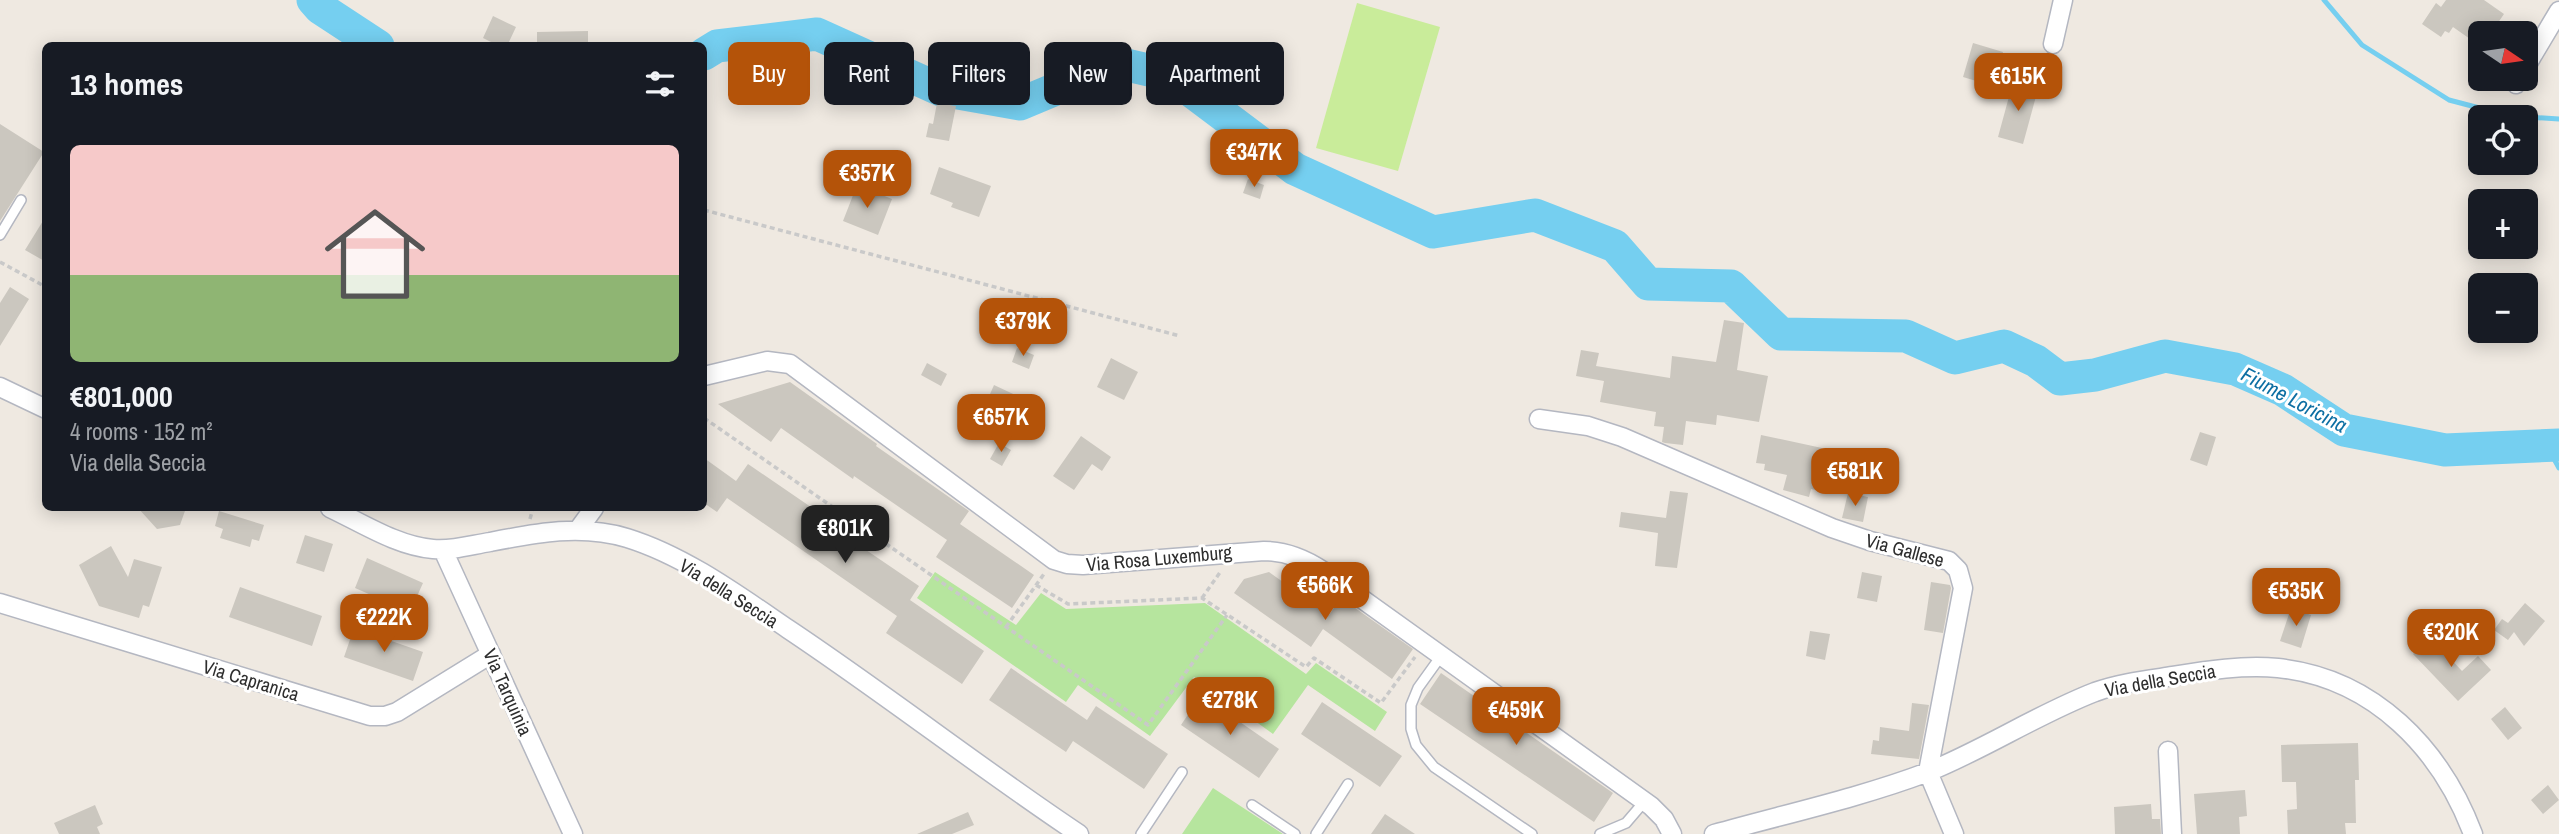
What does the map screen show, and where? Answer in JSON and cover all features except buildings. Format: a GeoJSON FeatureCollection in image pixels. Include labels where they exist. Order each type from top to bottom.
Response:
{"type":"FeatureCollection","features":[{"type":"Feature","properties":{"kind":"street"},"geometry":{"type":"LineString","coordinates":[[2053,44],[2063,0]]}},
{"type":"Feature","properties":{"kind":"street"},"geometry":{"type":"LineString","coordinates":[[2538,47],[2559,11]]}},
{"type":"Feature","properties":{"kind":"street","name":"Via Rosa Luxemburg"},"geometry":{"type":"LineString","coordinates":[[707,375],[767,361],[790,364],[1054,560],[1083,565],[1272,551],[1302,559],[1644,802],[1664,819],[1672,834]]}},
{"type":"Feature","properties":{"kind":"street"},"geometry":{"type":"LineString","coordinates":[[0,387],[42,407]]}},
{"type":"Feature","properties":{"kind":"street","name":"Via Gallese"},"geometry":{"type":"LineString","coordinates":[[1539,419],[1599,429],[1832,528],[1944,560],[1955,566],[1963,588],[1928,772]]}},
{"type":"Feature","properties":{"kind":"street","name":"Via della Seccia"},"geometry":{"type":"LineString","coordinates":[[336,511],[420,548],[443,550],[533,534],[578,530],[610,534],[646,545],[722,586],[821,651],[1079,834]]}},
{"type":"Feature","properties":{"kind":"street"},"geometry":{"type":"LineString","coordinates":[[578,530],[592,511]]}},
{"type":"Feature","properties":{"kind":"street","name":"Via Tarquinia"},"geometry":{"type":"LineString","coordinates":[[443,550],[573,834]]}},
{"type":"Feature","properties":{"kind":"street","name":"Via Capranica"},"geometry":{"type":"LineString","coordinates":[[0,603],[370,716],[385,716],[397,712],[491,654]]}},
{"type":"Feature","properties":{"kind":"street","name":"Via della Seccia"},"geometry":{"type":"LineString","coordinates":[[1714,834],[1928,772],[2081,698],[2112,687],[2228,668],[2280,668],[2314,675],[2344,687],[2405,727],[2427,750],[2449,782],[2460,800],[2473,834]]}},
{"type":"Feature","properties":{"kind":"street"},"geometry":{"type":"LineString","coordinates":[[2168,751],[2172,834]]}},
{"type":"Feature","properties":{"kind":"street"},"geometry":{"type":"LineString","coordinates":[[1928,772],[1954,834]]}},
{"type":"Feature","properties":{"kind":"lane"},"geometry":{"type":"LineString","coordinates":[[0,235],[21,200]]}},
{"type":"Feature","properties":{"kind":"lane"},"geometry":{"type":"LineString","coordinates":[[1441,656],[1418,688],[1411,705],[1411,729],[1416,745],[1434,767],[1532,834]]}},
{"type":"Feature","properties":{"kind":"lane"},"geometry":{"type":"LineString","coordinates":[[1142,834],[1182,772]]}},
{"type":"Feature","properties":{"kind":"lane"},"geometry":{"type":"LineString","coordinates":[[1315,834],[1348,784]]}},
{"type":"Feature","properties":{"kind":"lane"},"geometry":{"type":"LineString","coordinates":[[1600,834],[1626,823],[1644,802]]}},
{"type":"Feature","properties":{"kind":"lane"},"geometry":{"type":"LineString","coordinates":[[1252,804],[1295,834]]}},
{"type":"Feature","properties":{"kind":"path"},"geometry":{"type":"LineString","coordinates":[[707,211],[1180,336]]}},
{"type":"Feature","properties":{"kind":"path"},"geometry":{"type":"LineString","coordinates":[[0,262],[42,286]]}},
{"type":"Feature","properties":{"kind":"path"},"geometry":{"type":"LineString","coordinates":[[707,420],[1148,725],[1227,615]]}},
{"type":"Feature","properties":{"kind":"path"},"geometry":{"type":"LineString","coordinates":[[1202,598],[1235,552]]}},
{"type":"Feature","properties":{"kind":"path"},"geometry":{"type":"LineString","coordinates":[[1006,627],[1054,560]]}},
{"type":"Feature","properties":{"kind":"path"},"geometry":{"type":"LineString","coordinates":[[1036,585],[1068,604],[1202,598],[1306,667],[1314,658],[1381,703],[1424,644]]}},
{"type":"Feature","properties":{"kind":"green space"},"geometry":{"type":"Polygon","coordinates":[[[1357,3],[1440,27],[1398,171],[1316,148],[1357,3]]]}},
{"type":"Feature","properties":{"kind":"green space"},"geometry":{"type":"Polygon","coordinates":[[[935,572],[1016,625],[1041,593],[1066,609],[1205,603],[1306,674],[1316,663],[1387,712],[1375,731],[1308,685],[1273,734],[1194,677],[1150,736],[1078,685],[1066,702],[917,598],[935,572]]]}},
{"type":"Feature","properties":{"kind":"green space"},"geometry":{"type":"Polygon","coordinates":[[[1213,788],[1283,834],[1182,834],[1213,788]]]}},
{"type":"Feature","properties":{"kind":"waterway","name":"Fiume Loricina"},"geometry":{"type":"LineString","coordinates":[[313,0],[320,8],[372,42]]}},
{"type":"Feature","properties":{"kind":"waterway"},"geometry":{"type":"LineString","coordinates":[[2324,0],[2362,45],[2449,100],[2510,116],[2559,119]]}},
{"type":"Feature","properties":{"kind":"waterway","name":"Fiume Loricina"},"geometry":{"type":"LineString","coordinates":[[707,52],[717,46],[817,34],[941,90],[1020,104],[1118,63],[1170,75],[1295,169],[1433,232],[1535,215],[1615,246],[1648,284],[1731,286],[1781,334],[1906,336],[1955,358],[2004,346],[2036,361],[2060,379],[2095,375],[2165,356],[2235,369],[2283,390],[2344,430],[2445,450],[2559,445]]}},
{"type":"Feature","properties":{"kind":"waterway"},"geometry":{"type":"LineString","coordinates":[[2547,446],[2559,468]]}}]}
